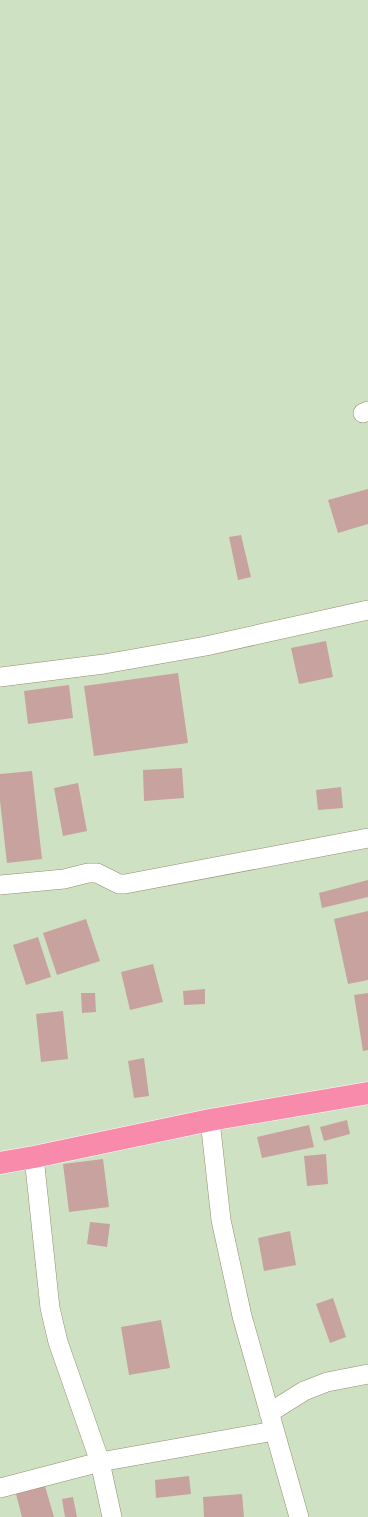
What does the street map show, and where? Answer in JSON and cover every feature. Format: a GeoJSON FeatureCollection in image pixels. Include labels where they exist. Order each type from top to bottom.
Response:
{"type":"FeatureCollection","features":[{"type":"Feature","properties":{"kind":"highway"},"geometry":{"type":"LineString","coordinates":[[0,1163],[210,1120],[368,1093]]}},
{"type":"Feature","properties":{"kind":"street"},"geometry":{"type":"LineString","coordinates":[[0,677],[104,664],[199,647],[368,610]]}},
{"type":"Feature","properties":{"kind":"street"},"geometry":{"type":"LineString","coordinates":[[0,885],[64,879],[97,873],[119,884],[125,884],[368,838]]}},
{"type":"Feature","properties":{"kind":"street"},"geometry":{"type":"LineString","coordinates":[[210,1120],[221,1220],[242,1316],[299,1517]]}},
{"type":"Feature","properties":{"kind":"street"},"geometry":{"type":"LineString","coordinates":[[34,1157],[50,1308],[58,1342],[100,1462],[112,1517]]}},
{"type":"Feature","properties":{"kind":"street"},"geometry":{"type":"LineString","coordinates":[[269,1413],[310,1388],[326,1382],[368,1374]]}},
{"type":"Feature","properties":{"kind":"street"},"geometry":{"type":"LineString","coordinates":[[0,1488],[100,1462],[274,1431]]}},
{"type":"Feature","properties":{"kind":"green space"},"geometry":{"type":"Polygon","coordinates":[[[0,0],[368,0],[368,1517],[0,1517],[0,0]]]}},
{"type":"Feature","properties":{"kind":"building"},"geometry":{"type":"Polygon","coordinates":[[[368,489],[368,524],[338,533],[328,500],[368,489]]]}},
{"type":"Feature","properties":{"kind":"building"},"geometry":{"type":"Polygon","coordinates":[[[241,535],[251,577],[238,580],[229,537],[241,535]]]}},
{"type":"Feature","properties":{"kind":"building"},"geometry":{"type":"Polygon","coordinates":[[[326,641],[333,677],[299,684],[291,648],[326,641]]]}},
{"type":"Feature","properties":{"kind":"building"},"geometry":{"type":"Polygon","coordinates":[[[178,673],[188,743],[94,756],[84,686],[178,673]]]}},
{"type":"Feature","properties":{"kind":"building"},"geometry":{"type":"Polygon","coordinates":[[[69,685],[73,718],[28,724],[24,691],[69,685]]]}},
{"type":"Feature","properties":{"kind":"building"},"geometry":{"type":"Polygon","coordinates":[[[182,768],[184,798],[144,801],[143,770],[182,768]]]}},
{"type":"Feature","properties":{"kind":"building"},"geometry":{"type":"Polygon","coordinates":[[[32,771],[42,859],[7,863],[0,801],[0,774],[32,771]]]}},
{"type":"Feature","properties":{"kind":"building"},"geometry":{"type":"Polygon","coordinates":[[[78,783],[87,831],[63,836],[54,788],[78,783]]]}},
{"type":"Feature","properties":{"kind":"building"},"geometry":{"type":"Polygon","coordinates":[[[341,787],[343,808],[318,810],[316,790],[341,787]]]}},
{"type":"Feature","properties":{"kind":"building"},"geometry":{"type":"Polygon","coordinates":[[[368,880],[368,897],[322,908],[319,893],[368,880]]]}},
{"type":"Feature","properties":{"kind":"building"},"geometry":{"type":"Polygon","coordinates":[[[368,911],[368,980],[348,984],[334,919],[368,911]]]}},
{"type":"Feature","properties":{"kind":"building"},"geometry":{"type":"Polygon","coordinates":[[[86,919],[100,961],[57,975],[43,933],[86,919]]]}},
{"type":"Feature","properties":{"kind":"building"},"geometry":{"type":"Polygon","coordinates":[[[38,937],[51,977],[26,985],[13,945],[38,937]]]}},
{"type":"Feature","properties":{"kind":"building"},"geometry":{"type":"Polygon","coordinates":[[[153,964],[163,1002],[130,1010],[121,972],[153,964]]]}},
{"type":"Feature","properties":{"kind":"building"},"geometry":{"type":"Polygon","coordinates":[[[205,989],[205,1004],[184,1005],[183,991],[205,989]]]}},
{"type":"Feature","properties":{"kind":"building"},"geometry":{"type":"Polygon","coordinates":[[[81,993],[95,993],[96,1012],[82,1013],[81,993]]]}},
{"type":"Feature","properties":{"kind":"building"},"geometry":{"type":"Polygon","coordinates":[[[368,993],[368,1050],[363,1051],[354,995],[368,993]]]}},
{"type":"Feature","properties":{"kind":"building"},"geometry":{"type":"Polygon","coordinates":[[[63,1011],[68,1059],[41,1062],[36,1014],[63,1011]]]}},
{"type":"Feature","properties":{"kind":"building"},"geometry":{"type":"Polygon","coordinates":[[[144,1058],[149,1096],[134,1098],[128,1061],[144,1058]]]}},
{"type":"Feature","properties":{"kind":"building"},"geometry":{"type":"Polygon","coordinates":[[[347,1120],[350,1134],[324,1141],[320,1127],[347,1120]]]}},
{"type":"Feature","properties":{"kind":"building"},"geometry":{"type":"Polygon","coordinates":[[[309,1125],[314,1147],[262,1158],[257,1137],[309,1125]]]}},
{"type":"Feature","properties":{"kind":"building"},"geometry":{"type":"Polygon","coordinates":[[[326,1154],[328,1184],[307,1186],[304,1156],[326,1154]]]}},
{"type":"Feature","properties":{"kind":"building"},"geometry":{"type":"Polygon","coordinates":[[[103,1159],[109,1207],[69,1212],[63,1164],[103,1159]]]}},
{"type":"Feature","properties":{"kind":"building"},"geometry":{"type":"Polygon","coordinates":[[[90,1222],[110,1224],[107,1247],[87,1244],[90,1222]]]}},
{"type":"Feature","properties":{"kind":"building"},"geometry":{"type":"Polygon","coordinates":[[[290,1231],[296,1265],[264,1271],[258,1238],[290,1231]]]}},
{"type":"Feature","properties":{"kind":"building"},"geometry":{"type":"Polygon","coordinates":[[[333,1298],[346,1337],[330,1343],[316,1304],[333,1298]]]}},
{"type":"Feature","properties":{"kind":"building"},"geometry":{"type":"Polygon","coordinates":[[[161,1320],[170,1368],[129,1375],[121,1327],[161,1320]]]}},
{"type":"Feature","properties":{"kind":"building"},"geometry":{"type":"Polygon","coordinates":[[[189,1476],[191,1494],[156,1498],[155,1480],[189,1476]]]}},
{"type":"Feature","properties":{"kind":"building"},"geometry":{"type":"Polygon","coordinates":[[[45,1486],[54,1517],[22,1517],[16,1494],[45,1486]]]}},
{"type":"Feature","properties":{"kind":"building"},"geometry":{"type":"Polygon","coordinates":[[[242,1494],[244,1517],[204,1517],[203,1497],[242,1494]]]}},
{"type":"Feature","properties":{"kind":"building"},"geometry":{"type":"Polygon","coordinates":[[[73,1497],[77,1517],[65,1517],[62,1499],[73,1497]]]}}]}
